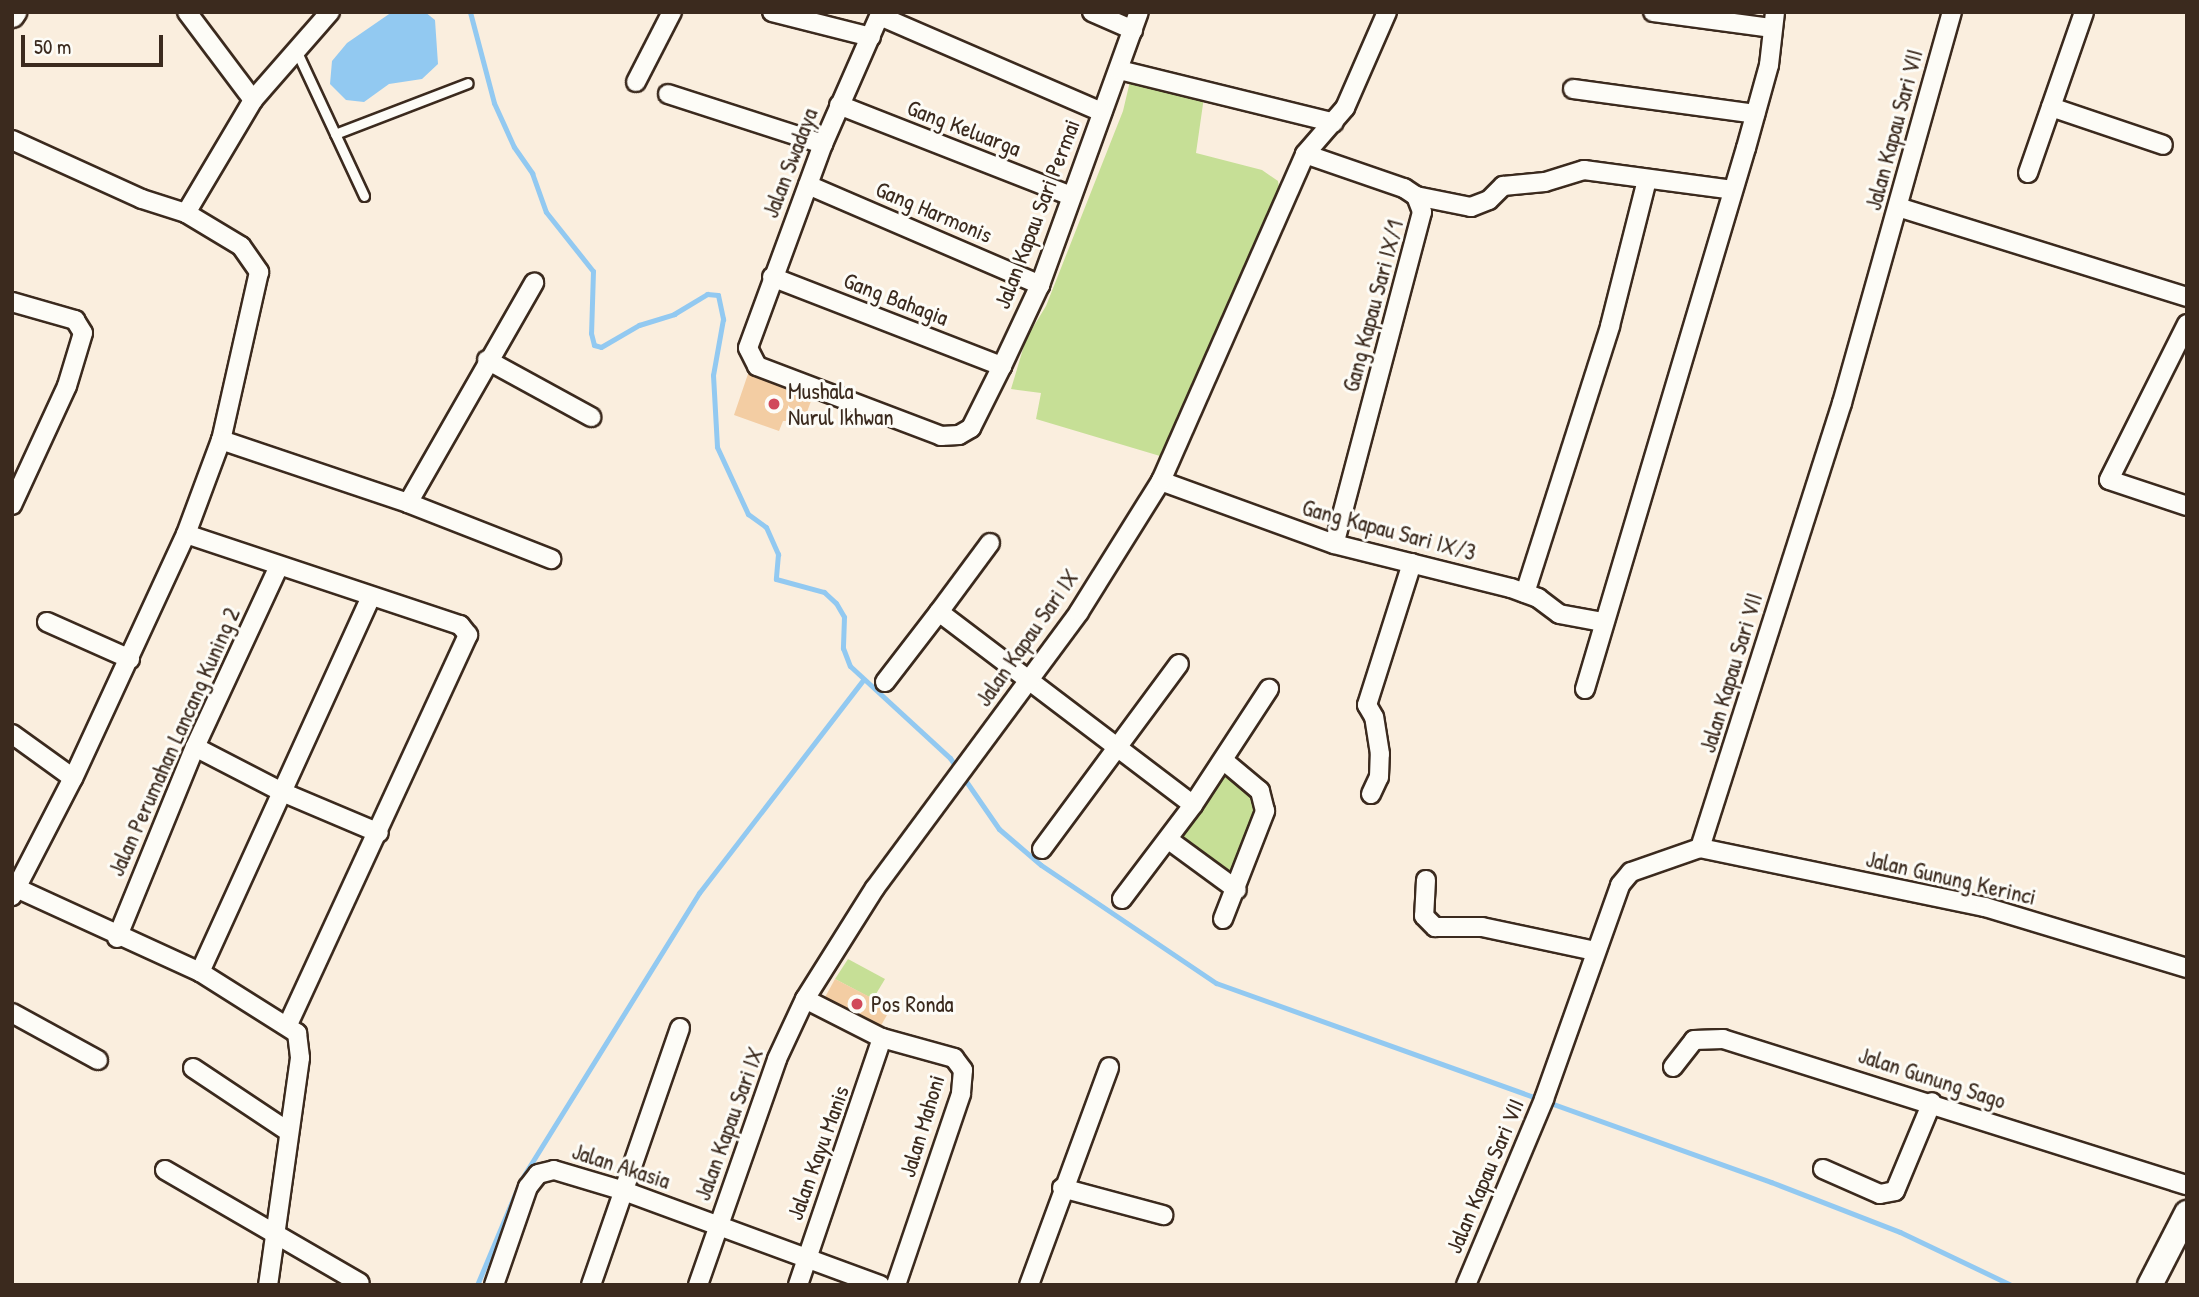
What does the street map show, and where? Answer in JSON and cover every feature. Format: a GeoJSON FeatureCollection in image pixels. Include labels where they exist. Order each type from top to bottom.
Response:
{"type":"FeatureCollection","features":[{"type":"Feature","properties":{"kind":"main road"},"geometry":{"type":"LineString","coordinates":[[2150,1285],[2187,1213]]}},
{"type":"Feature","properties":{"kind":"street"},"geometry":{"type":"LineString","coordinates":[[187,12],[253,100]]}},
{"type":"Feature","properties":{"kind":"street"},"geometry":{"type":"LineString","coordinates":[[186,213],[253,100],[295,48],[330,12]]}},
{"type":"Feature","properties":{"kind":"street"},"geometry":{"type":"LineString","coordinates":[[636,82],[672,12]]}},
{"type":"Feature","properties":{"kind":"street"},"geometry":{"type":"LineString","coordinates":[[772,12],[871,37]]}},
{"type":"Feature","properties":{"kind":"street"},"geometry":{"type":"LineString","coordinates":[[1092,12],[1136,21]]}},
{"type":"Feature","properties":{"kind":"street"},"geometry":{"type":"LineString","coordinates":[[1585,689],[1769,65],[1773,20],[1653,12]]}},
{"type":"Feature","properties":{"kind":"street","name":"Jalan Kapau Sari VII"},"geometry":{"type":"LineString","coordinates":[[1466,1285],[1544,1100],[1595,951],[1624,879],[1641,868],[1700,848],[1842,403],[1952,12]]}},
{"type":"Feature","properties":{"kind":"street"},"geometry":{"type":"LineString","coordinates":[[2028,173],[2084,12]]}},
{"type":"Feature","properties":{"kind":"street","name":"Jalan Kapau Sari IX"},"geometry":{"type":"LineString","coordinates":[[698,1285],[778,1059],[805,999],[875,888],[1028,683],[1161,481],[1305,154],[1335,123],[1384,13]]}},
{"type":"Feature","properties":{"kind":"street"},"geometry":{"type":"LineString","coordinates":[[881,14],[1102,112]]}},
{"type":"Feature","properties":{"kind":"street","name":"Jalan Swadaya"},"geometry":{"type":"LineString","coordinates":[[881,14],[839,105],[750,334],[750,356],[757,366],[924,431],[953,436],[971,428]]}},
{"type":"Feature","properties":{"kind":"street","name":"Jalan Kapau Sari Permai"},"geometry":{"type":"LineString","coordinates":[[971,428],[1040,285],[1136,21]]}},
{"type":"Feature","properties":{"kind":"street"},"geometry":{"type":"LineString","coordinates":[[1119,69],[1335,123]]}},
{"type":"Feature","properties":{"kind":"street"},"geometry":{"type":"LineString","coordinates":[[1573,89],[1755,114]]}},
{"type":"Feature","properties":{"kind":"street"},"geometry":{"type":"LineString","coordinates":[[668,94],[824,144]]}},
{"type":"Feature","properties":{"kind":"street","name":"Gang Keluarga"},"geometry":{"type":"LineString","coordinates":[[839,105],[1071,196]]}},
{"type":"Feature","properties":{"kind":"street"},"geometry":{"type":"LineString","coordinates":[[2051,107],[2163,145]]}},
{"type":"Feature","properties":{"kind":"street"},"geometry":{"type":"LineString","coordinates":[[12,140],[142,199],[186,213],[241,246],[259,272],[221,440],[186,534],[73,778],[14,890],[117,938],[200,972],[297,1033],[301,1048],[268,1285]]}},
{"type":"Feature","properties":{"kind":"street","name":"Gang Kapau Sari IX/1"},"geometry":{"type":"LineString","coordinates":[[1305,154],[1378,178],[1416,196],[1422,226],[1334,544]]}},
{"type":"Feature","properties":{"kind":"street"},"geometry":{"type":"LineString","coordinates":[[1416,196],[1471,207],[1489,200],[1503,186],[1545,183],[1584,170],[1734,190]]}},
{"type":"Feature","properties":{"kind":"street"},"geometry":{"type":"LineString","coordinates":[[1525,593],[1610,326],[1647,180]]}},
{"type":"Feature","properties":{"kind":"street","name":"Gang Harmonis"},"geometry":{"type":"LineString","coordinates":[[808,185],[1040,285]]}},
{"type":"Feature","properties":{"kind":"street"},"geometry":{"type":"LineString","coordinates":[[1898,208],[2187,297]]}},
{"type":"Feature","properties":{"kind":"street","name":"Gang Bahagia"},"geometry":{"type":"LineString","coordinates":[[772,277],[1002,366]]}},
{"type":"Feature","properties":{"kind":"street"},"geometry":{"type":"LineString","coordinates":[[408,503],[487,360],[534,283]]}},
{"type":"Feature","properties":{"kind":"street"},"geometry":{"type":"LineString","coordinates":[[12,302],[64,315],[80,324],[83,333],[67,386],[12,505]]}},
{"type":"Feature","properties":{"kind":"street"},"geometry":{"type":"LineString","coordinates":[[2187,324],[2109,480],[2187,506]]}},
{"type":"Feature","properties":{"kind":"street"},"geometry":{"type":"LineString","coordinates":[[487,360],[591,416]]}},
{"type":"Feature","properties":{"kind":"street"},"geometry":{"type":"LineString","coordinates":[[221,440],[408,503],[551,559]]}},
{"type":"Feature","properties":{"kind":"street","name":"Gang Kapau Sari IX/3"},"geometry":{"type":"LineString","coordinates":[[1161,481],[1334,544],[1525,593],[1559,614],[1603,622]]}},
{"type":"Feature","properties":{"kind":"street"},"geometry":{"type":"LineString","coordinates":[[186,534],[278,568],[460,625],[468,635],[379,833],[288,1025]]}},
{"type":"Feature","properties":{"kind":"street"},"geometry":{"type":"LineString","coordinates":[[885,682],[990,543]]}},
{"type":"Feature","properties":{"kind":"street"},"geometry":{"type":"LineString","coordinates":[[1371,794],[1379,777],[1380,754],[1376,724],[1367,705],[1412,564]]}},
{"type":"Feature","properties":{"kind":"street","name":"Jalan Perumahan Lancang Kuning 2"},"geometry":{"type":"LineString","coordinates":[[117,938],[195,747],[278,568]]}},
{"type":"Feature","properties":{"kind":"street"},"geometry":{"type":"LineString","coordinates":[[200,972],[371,597]]}},
{"type":"Feature","properties":{"kind":"street"},"geometry":{"type":"LineString","coordinates":[[939,612],[1028,683],[1194,805]]}},
{"type":"Feature","properties":{"kind":"street"},"geometry":{"type":"LineString","coordinates":[[47,622],[130,659]]}},
{"type":"Feature","properties":{"kind":"street"},"geometry":{"type":"LineString","coordinates":[[1042,849],[1121,749],[1179,664]]}},
{"type":"Feature","properties":{"kind":"street"},"geometry":{"type":"LineString","coordinates":[[1122,899],[1194,805],[1269,690]]}},
{"type":"Feature","properties":{"kind":"street"},"geometry":{"type":"LineString","coordinates":[[12,734],[73,778]]}},
{"type":"Feature","properties":{"kind":"street"},"geometry":{"type":"LineString","coordinates":[[195,747],[282,792],[379,833]]}},
{"type":"Feature","properties":{"kind":"street"},"geometry":{"type":"LineString","coordinates":[[1223,760],[1260,791],[1265,811],[1237,890],[1223,919]]}},
{"type":"Feature","properties":{"kind":"street"},"geometry":{"type":"LineString","coordinates":[[1169,839],[1237,890]]}},
{"type":"Feature","properties":{"kind":"street","name":"Jalan Gunung Kerinci"},"geometry":{"type":"LineString","coordinates":[[1700,848],[1985,907],[2187,968]]}},
{"type":"Feature","properties":{"kind":"street"},"geometry":{"type":"LineString","coordinates":[[1426,880],[1424,916],[1434,927],[1482,927],[1595,951]]}},
{"type":"Feature","properties":{"kind":"street","name":"Jalan Mahoni"},"geometry":{"type":"LineString","coordinates":[[805,999],[881,1038],[954,1058],[964,1077],[896,1285]]}},
{"type":"Feature","properties":{"kind":"street"},"geometry":{"type":"LineString","coordinates":[[12,1013],[98,1060]]}},
{"type":"Feature","properties":{"kind":"street"},"geometry":{"type":"LineString","coordinates":[[591,1285],[680,1028]]}},
{"type":"Feature","properties":{"kind":"street","name":"Jalan Gunung Sago"},"geometry":{"type":"LineString","coordinates":[[1673,1067],[1688,1044],[1710,1037],[1932,1102],[2187,1185]]}},
{"type":"Feature","properties":{"kind":"street","name":"Jalan Kayu Manis"},"geometry":{"type":"LineString","coordinates":[[798,1285],[881,1038]]}},
{"type":"Feature","properties":{"kind":"street"},"geometry":{"type":"LineString","coordinates":[[193,1068],[289,1132]]}},
{"type":"Feature","properties":{"kind":"street"},"geometry":{"type":"LineString","coordinates":[[1029,1285],[1062,1188],[1109,1068]]}},
{"type":"Feature","properties":{"kind":"street"},"geometry":{"type":"LineString","coordinates":[[1823,1169],[1880,1194],[1895,1191],[1932,1102]]}},
{"type":"Feature","properties":{"kind":"street"},"geometry":{"type":"LineString","coordinates":[[165,1170],[274,1236],[360,1283]]}},
{"type":"Feature","properties":{"kind":"street","name":"Jalan Akasia"},"geometry":{"type":"LineString","coordinates":[[494,1285],[528,1187],[538,1174],[564,1172],[720,1224],[880,1285]]}},
{"type":"Feature","properties":{"kind":"street"},"geometry":{"type":"LineString","coordinates":[[1062,1188],[1163,1215]]}},
{"type":"Feature","properties":{"kind":"lane"},"geometry":{"type":"LineString","coordinates":[[295,48],[363,196]]}},
{"type":"Feature","properties":{"kind":"lane"},"geometry":{"type":"LineString","coordinates":[[335,134],[468,83]]}},
{"type":"Feature","properties":{"kind":"green space"},"geometry":{"type":"Polygon","coordinates":[[[1131,77],[1204,97],[1196,153],[1262,170],[1278,181],[1279,187],[1174,438],[1160,456],[1036,419],[1041,393],[1011,389],[1026,339],[1046,306],[1123,111],[1131,77]]]}},
{"type":"Feature","properties":{"kind":"green space"},"geometry":{"type":"Polygon","coordinates":[[[1222,765],[1260,800],[1233,879],[1178,841],[1222,765]]]}},
{"type":"Feature","properties":{"kind":"green space"},"geometry":{"type":"Polygon","coordinates":[[[848,959],[885,979],[873,999],[835,979],[848,959]]]}},
{"type":"Feature","properties":{"kind":"water"},"geometry":{"type":"Polygon","coordinates":[[[392,12],[425,12],[435,20],[438,64],[422,79],[389,84],[364,102],[346,100],[330,84],[332,61],[347,43],[392,12]]]}},
{"type":"Feature","properties":{"kind":"building","name":"Mushala Nurul Ikhwan"},"geometry":{"type":"Polygon","coordinates":[[[749,371],[814,393],[804,420],[783,421],[779,431],[734,415],[749,371]]]}},
{"type":"Feature","properties":{"kind":"building","name":"Pos Ronda"},"geometry":{"type":"Polygon","coordinates":[[[835,979],[891,1008],[879,1029],[824,999],[835,979]]]}},
{"type":"Feature","properties":{"kind":"waterway"},"geometry":{"type":"LineString","coordinates":[[470,12],[494,103],[514,147],[532,173],[546,212],[593,271],[591,333],[594,345],[601,347],[639,325],[674,314],[707,294],[718,295],[723,319],[713,375],[717,447],[748,514],[766,527],[778,554],[776,579],[824,592],[836,603],[844,617],[843,648],[850,666],[950,758],[999,829],[1041,865],[1216,983],[1771,1182],[1900,1232],[2011,1285]]}},
{"type":"Feature","properties":{"kind":"waterway"},"geometry":{"type":"LineString","coordinates":[[477,1285],[521,1180],[699,893],[863,680]]}},
{"type":"Feature","properties":{"kind":"place","name":"Mushala Nurul Ikhwan"},"geometry":{"type":"Point","coordinates":[774,404]}},
{"type":"Feature","properties":{"kind":"place","name":"Pos Ronda"},"geometry":{"type":"Point","coordinates":[857,1004]}}]}
